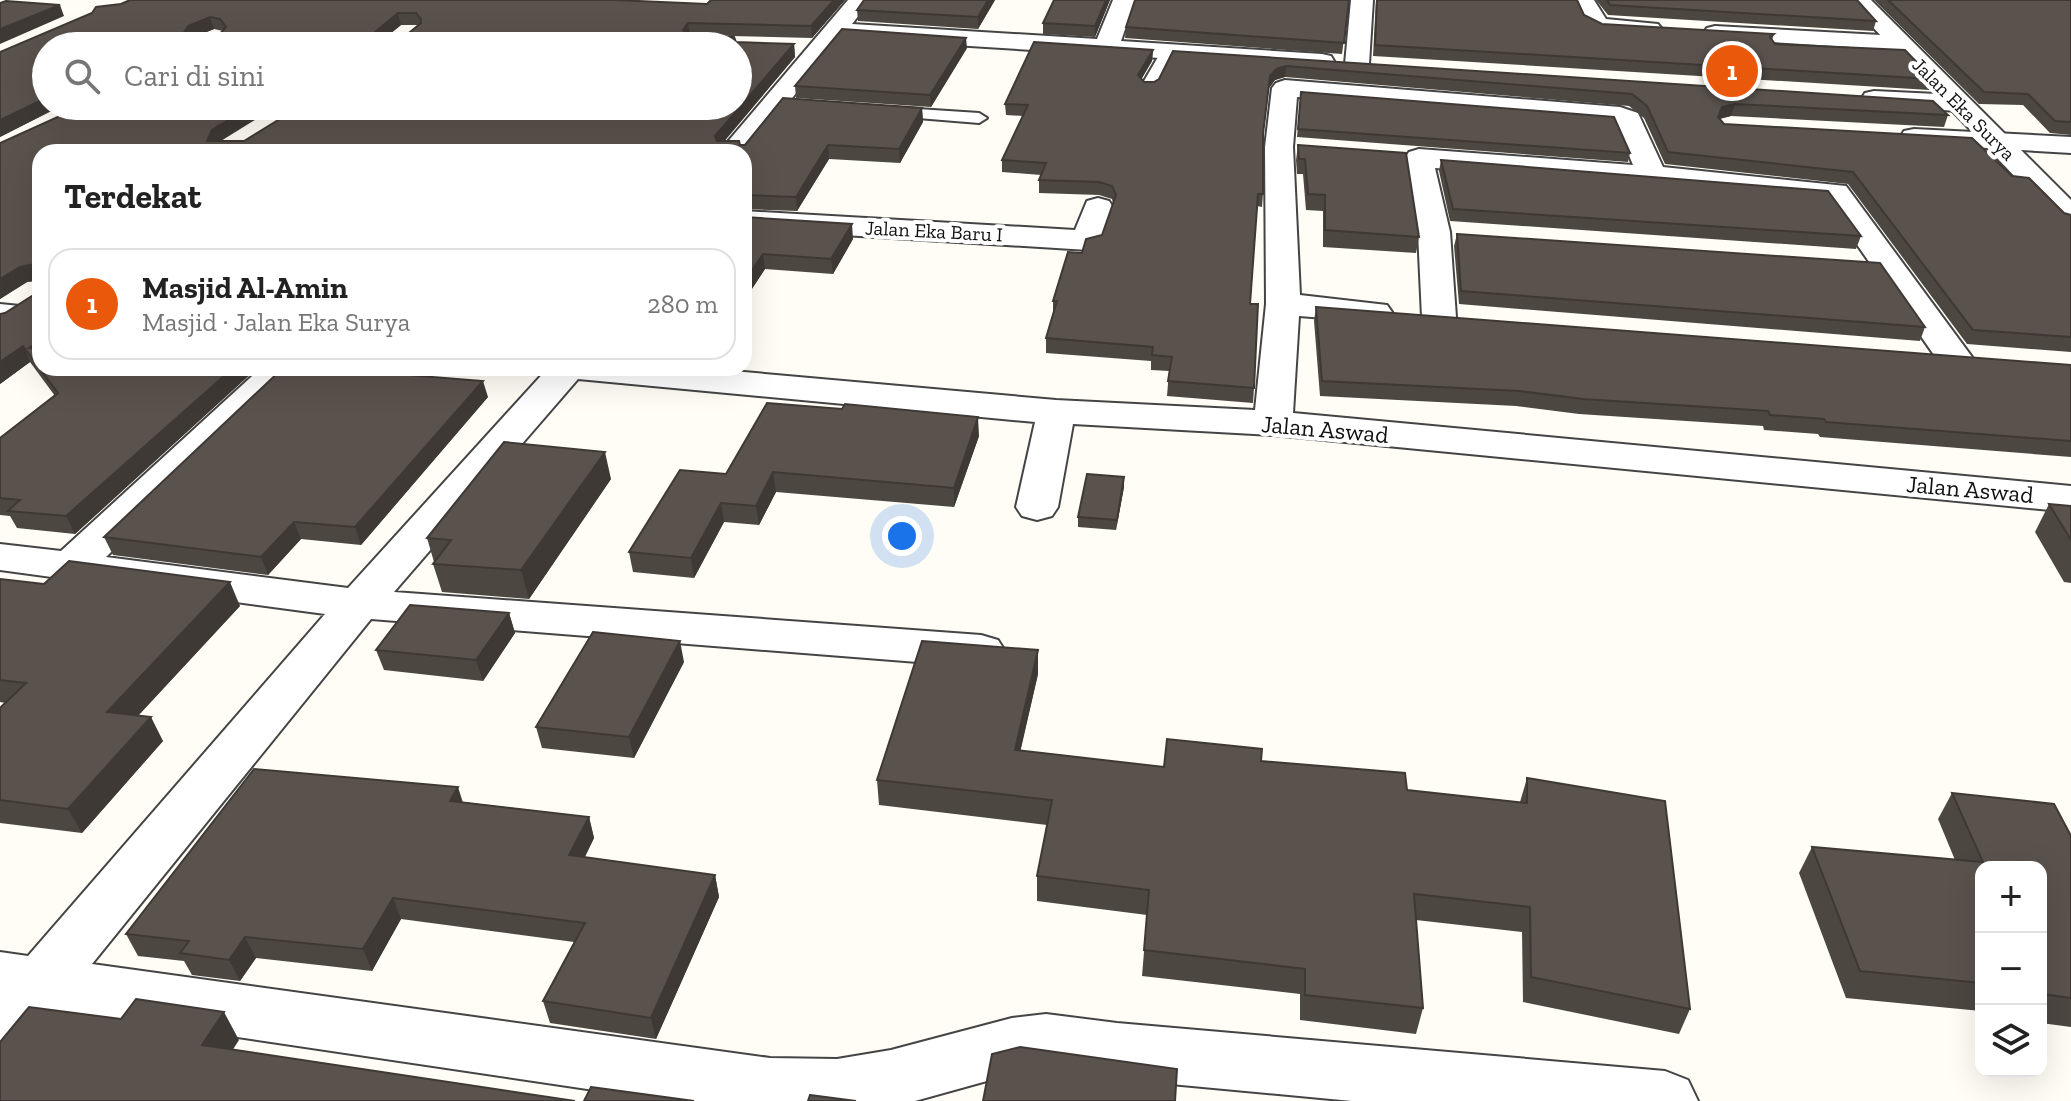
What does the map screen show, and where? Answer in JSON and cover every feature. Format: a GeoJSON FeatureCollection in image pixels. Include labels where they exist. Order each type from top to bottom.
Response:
{"type":"FeatureCollection","features":[{"type":"Feature","properties":{"kind":"street"},"geometry":{"type":"LineString","coordinates":[[739,144],[860,0]]}},
{"type":"Feature","properties":{"kind":"street"},"geometry":{"type":"LineString","coordinates":[[1107,46],[1124,0]]}},
{"type":"Feature","properties":{"kind":"street"},"geometry":{"type":"LineString","coordinates":[[1357,64],[1362,0]]}},
{"type":"Feature","properties":{"kind":"street"},"geometry":{"type":"LineString","coordinates":[[1583,0],[1592,19],[1600,25],[1905,49]]}},
{"type":"Feature","properties":{"kind":"street","name":"Jalan Eka Surya"},"geometry":{"type":"LineString","coordinates":[[1858,0],[2071,217]]}},
{"type":"Feature","properties":{"kind":"street"},"geometry":{"type":"LineString","coordinates":[[788,46],[826,39],[1107,46],[1387,66]]}},
{"type":"Feature","properties":{"kind":"street"},"geometry":{"type":"LineString","coordinates":[[1273,423],[1283,304],[1279,147],[1286,80],[1620,115],[1628,119],[1652,175]]}},
{"type":"Feature","properties":{"kind":"street"},"geometry":{"type":"LineString","coordinates":[[1854,98],[1958,103]]}},
{"type":"Feature","properties":{"kind":"street"},"geometry":{"type":"LineString","coordinates":[[752,103],[771,104]]}},
{"type":"Feature","properties":{"kind":"street"},"geometry":{"type":"LineString","coordinates":[[1887,135],[2071,145]]}},
{"type":"Feature","properties":{"kind":"street"},"geometry":{"type":"LineString","coordinates":[[1279,147],[1310,149]]}},
{"type":"Feature","properties":{"kind":"street"},"geometry":{"type":"LineString","coordinates":[[1388,156],[1835,192],[1889,264],[1968,358],[1907,353]]}},
{"type":"Feature","properties":{"kind":"street"},"geometry":{"type":"LineString","coordinates":[[1283,304],[1455,318],[1450,234],[1419,158]]}},
{"type":"Feature","properties":{"kind":"street","name":"Jalan Eka Baru I"},"geometry":{"type":"LineString","coordinates":[[752,220],[1088,240],[1098,207]]}},
{"type":"Feature","properties":{"kind":"street"},"geometry":{"type":"LineString","coordinates":[[1841,261],[1889,264]]}},
{"type":"Feature","properties":{"kind":"street"},"geometry":{"type":"LineString","coordinates":[[12,316],[32,299]]}},
{"type":"Feature","properties":{"kind":"street"},"geometry":{"type":"LineString","coordinates":[[69,568],[274,376]]}},
{"type":"Feature","properties":{"kind":"street"},"geometry":{"type":"LineString","coordinates":[[0,1032],[21,981],[561,376]]}},
{"type":"Feature","properties":{"kind":"street","name":"Jalan Aswad"},"geometry":{"type":"LineString","coordinates":[[665,376],[1056,412],[1273,423],[2071,499]]}},
{"type":"Feature","properties":{"kind":"street"},"geometry":{"type":"LineString","coordinates":[[1037,507],[1056,412]]}},
{"type":"Feature","properties":{"kind":"street"},"geometry":{"type":"LineString","coordinates":[[0,557],[359,604],[1021,654]]}},
{"type":"Feature","properties":{"kind":"street"},"geometry":{"type":"LineString","coordinates":[[21,981],[770,1087],[837,1088],[891,1079],[1012,1046],[1046,1041],[1117,1051],[1665,1101]]}},
{"type":"Feature","properties":{"kind":"lane"},"geometry":{"type":"LineString","coordinates":[[1777,49],[1905,49]]}},
{"type":"Feature","properties":{"kind":"lane"},"geometry":{"type":"LineString","coordinates":[[1148,88],[1169,50]]}},
{"type":"Feature","properties":{"kind":"lane"},"geometry":{"type":"LineString","coordinates":[[771,104],[801,106]]}},
{"type":"Feature","properties":{"kind":"lane"},"geometry":{"type":"LineString","coordinates":[[875,111],[979,118]]}},
{"type":"Feature","properties":{"kind":"building"},"geometry":{"type":"Polygon","coordinates":[[[130,0],[615,0],[707,4],[711,0],[834,0],[811,26],[688,23],[685,32],[410,32],[421,23],[421,19],[416,13],[398,13],[375,32],[222,32],[226,27],[220,19],[210,17],[188,26],[184,32],[47,32],[92,13],[96,7],[130,0]]]}},
{"type":"Feature","properties":{"kind":"building"},"geometry":{"type":"Polygon","coordinates":[[[864,0],[988,0],[978,17],[857,10],[864,0]]]}},
{"type":"Feature","properties":{"kind":"building"},"geometry":{"type":"Polygon","coordinates":[[[1054,0],[1106,0],[1095,26],[1043,23],[1054,0]]]}},
{"type":"Feature","properties":{"kind":"building"},"geometry":{"type":"Polygon","coordinates":[[[1135,0],[1349,0],[1344,43],[1126,27],[1135,0]]]}},
{"type":"Feature","properties":{"kind":"building"},"geometry":{"type":"Polygon","coordinates":[[[1377,0],[1577,0],[1584,15],[1602,24],[1774,34],[1770,37],[1775,44],[1905,50],[1933,79],[1375,45],[1377,0]]]}},
{"type":"Feature","properties":{"kind":"building"},"geometry":{"type":"Polygon","coordinates":[[[1607,0],[1857,0],[1876,21],[1610,5],[1607,0]]]}},
{"type":"Feature","properties":{"kind":"building"},"geometry":{"type":"Polygon","coordinates":[[[1888,0],[2071,0],[2071,122],[2055,121],[2028,94],[1984,92],[1888,0]]]}},
{"type":"Feature","properties":{"kind":"building"},"geometry":{"type":"Polygon","coordinates":[[[0,3],[60,5],[0,29],[0,3]]]}},
{"type":"Feature","properties":{"kind":"building"},"geometry":{"type":"Polygon","coordinates":[[[842,29],[966,38],[930,95],[795,86],[842,29]]]}},
{"type":"Feature","properties":{"kind":"building"},"geometry":{"type":"Polygon","coordinates":[[[32,38],[32,105],[0,120],[0,52],[32,38]]]}},
{"type":"Feature","properties":{"kind":"building"},"geometry":{"type":"Polygon","coordinates":[[[1034,42],[1153,50],[1138,75],[1144,82],[1159,79],[1173,51],[1933,101],[1948,115],[1735,104],[1722,107],[1718,117],[1724,124],[1972,138],[2012,176],[2029,178],[2064,213],[2071,215],[2071,337],[1973,330],[1853,172],[1668,152],[1647,106],[1632,94],[1286,66],[1276,69],[1270,76],[1263,134],[1263,194],[1258,194],[1250,304],[1258,304],[1254,388],[1168,381],[1172,357],[1152,355],[1153,347],[1046,338],[1068,252],[1082,253],[1086,239],[1102,235],[1116,195],[1112,186],[1099,182],[1039,180],[1046,163],[1002,160],[1028,105],[1005,104],[1034,42]]]}},
{"type":"Feature","properties":{"kind":"building"},"geometry":{"type":"Polygon","coordinates":[[[752,43],[794,44],[752,93],[752,43]]]}},
{"type":"Feature","properties":{"kind":"building"},"geometry":{"type":"Polygon","coordinates":[[[1301,92],[1614,117],[1630,153],[1298,129],[1301,92]]]}},
{"type":"Feature","properties":{"kind":"building"},"geometry":{"type":"Polygon","coordinates":[[[783,98],[922,108],[899,149],[828,145],[796,197],[752,195],[752,144],[746,144],[783,98]]]}},
{"type":"Feature","properties":{"kind":"building"},"geometry":{"type":"Polygon","coordinates":[[[51,120],[228,120],[212,130],[207,141],[244,141],[278,120],[729,120],[715,136],[717,141],[739,141],[740,144],[32,144],[32,265],[20,267],[0,279],[0,143],[51,120]]]}},
{"type":"Feature","properties":{"kind":"building"},"geometry":{"type":"Polygon","coordinates":[[[1298,145],[1406,153],[1419,237],[1325,230],[1325,195],[1308,194],[1305,159],[1299,159],[1298,145]]]}},
{"type":"Feature","properties":{"kind":"building"},"geometry":{"type":"Polygon","coordinates":[[[1441,160],[1828,191],[1861,236],[1453,209],[1441,160]]]}},
{"type":"Feature","properties":{"kind":"building"},"geometry":{"type":"Polygon","coordinates":[[[752,218],[852,224],[831,259],[763,254],[752,270],[752,218]]]}},
{"type":"Feature","properties":{"kind":"building"},"geometry":{"type":"Polygon","coordinates":[[[1457,234],[1880,263],[1925,327],[1461,291],[1457,234]]]}},
{"type":"Feature","properties":{"kind":"building"},"geometry":{"type":"Polygon","coordinates":[[[32,296],[32,346],[29,348],[32,348],[32,358],[23,346],[0,362],[0,314],[32,296]]]}},
{"type":"Feature","properties":{"kind":"building"},"geometry":{"type":"Polygon","coordinates":[[[1316,307],[2071,365],[2071,441],[1826,422],[1824,419],[1770,415],[1768,411],[1583,399],[1519,391],[1322,381],[1316,307]]]}},
{"type":"Feature","properties":{"kind":"building"},"geometry":{"type":"Polygon","coordinates":[[[45,376],[224,376],[66,516],[8,511],[20,500],[0,498],[0,438],[58,393],[45,376]]]}},
{"type":"Feature","properties":{"kind":"building"},"geometry":{"type":"Polygon","coordinates":[[[275,376],[420,376],[483,381],[355,527],[294,522],[261,557],[104,537],[275,376]]]}},
{"type":"Feature","properties":{"kind":"building"},"geometry":{"type":"Polygon","coordinates":[[[767,403],[842,409],[845,404],[978,417],[954,488],[773,472],[756,506],[721,503],[691,558],[629,552],[680,470],[726,474],[767,403]]]}},
{"type":"Feature","properties":{"kind":"building"},"geometry":{"type":"Polygon","coordinates":[[[504,442],[605,452],[521,570],[433,564],[451,540],[427,538],[504,442]]]}},
{"type":"Feature","properties":{"kind":"building"},"geometry":{"type":"Polygon","coordinates":[[[1087,474],[1124,477],[1117,520],[1078,517],[1087,474]]]}},
{"type":"Feature","properties":{"kind":"building"},"geometry":{"type":"Polygon","coordinates":[[[2049,504],[2071,506],[2071,540],[2049,504]]]}},
{"type":"Feature","properties":{"kind":"building"},"geometry":{"type":"Polygon","coordinates":[[[69,561],[230,582],[107,712],[151,717],[68,809],[0,800],[0,708],[26,683],[0,680],[0,579],[44,584],[69,561]]]}},
{"type":"Feature","properties":{"kind":"building"},"geometry":{"type":"Polygon","coordinates":[[[410,605],[509,613],[476,660],[376,650],[410,605]]]}},
{"type":"Feature","properties":{"kind":"building"},"geometry":{"type":"Polygon","coordinates":[[[593,632],[680,641],[629,737],[536,727],[593,632]]]}},
{"type":"Feature","properties":{"kind":"building"},"geometry":{"type":"Polygon","coordinates":[[[922,641],[1038,650],[1015,750],[1164,767],[1167,739],[1262,749],[1261,761],[1405,773],[1407,790],[1527,803],[1527,778],[1665,801],[1690,1009],[1531,977],[1530,907],[1414,894],[1423,1008],[1305,995],[1305,969],[1144,950],[1149,890],[1037,876],[1052,800],[877,780],[922,641]]]}},
{"type":"Feature","properties":{"kind":"building"},"geometry":{"type":"Polygon","coordinates":[[[254,769],[458,787],[450,801],[589,817],[569,855],[715,875],[651,1018],[543,1001],[585,923],[393,898],[363,949],[245,937],[229,960],[180,953],[189,941],[126,934],[254,769]]]}},
{"type":"Feature","properties":{"kind":"building"},"geometry":{"type":"Polygon","coordinates":[[[1952,793],[2054,804],[2071,836],[2071,998],[2047,995],[2047,861],[1983,861],[1952,793]]]}},
{"type":"Feature","properties":{"kind":"building"},"geometry":{"type":"Polygon","coordinates":[[[1812,847],[1975,861],[1975,982],[1860,971],[1812,847]]]}},
{"type":"Feature","properties":{"kind":"building"},"geometry":{"type":"Polygon","coordinates":[[[136,999],[224,1012],[202,1045],[575,1101],[0,1101],[0,1042],[29,1007],[121,1019],[136,999]]]}},
{"type":"Feature","properties":{"kind":"building"},"geometry":{"type":"Polygon","coordinates":[[[1020,1047],[1177,1069],[1175,1101],[983,1101],[992,1054],[1020,1047]]]}},
{"type":"Feature","properties":{"kind":"building"},"geometry":{"type":"Polygon","coordinates":[[[591,1087],[694,1101],[584,1101],[591,1087]]]}},
{"type":"Feature","properties":{"kind":"building"},"geometry":{"type":"Polygon","coordinates":[[[810,1095],[856,1101],[808,1101],[810,1095]]]}},
{"type":"Feature","properties":{"kind":"place","name":"Masjid Al-Amin"},"geometry":{"type":"Point","coordinates":[1732,71]}}]}
